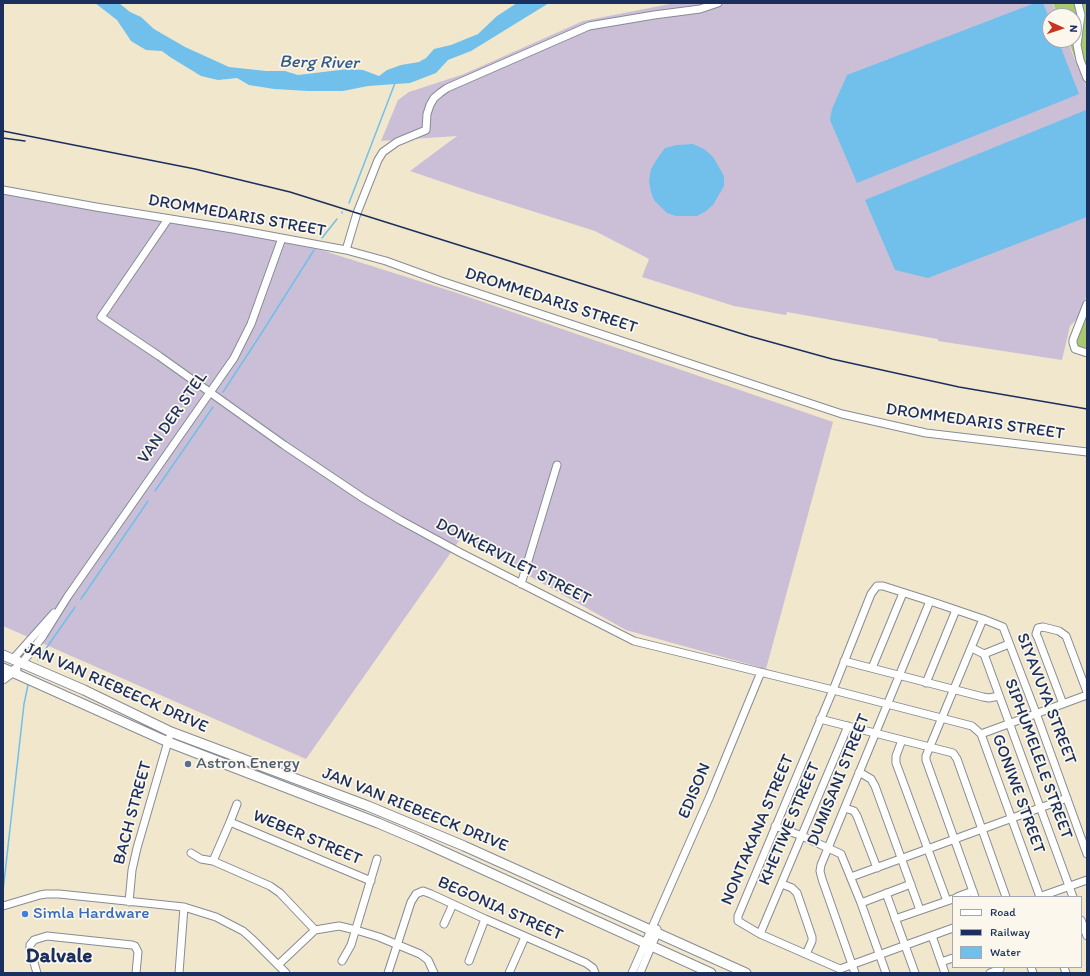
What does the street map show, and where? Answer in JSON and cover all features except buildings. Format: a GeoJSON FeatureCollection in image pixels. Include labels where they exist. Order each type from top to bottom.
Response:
{"type":"FeatureCollection","features":[{"type":"Feature","properties":{"kind":"main road","name":"JAN VAN RIEBEECK DRIVE"},"geometry":{"type":"LineString","coordinates":[[3,655],[84,690],[171,732],[417,825],[558,887],[746,973]]}},
{"type":"Feature","properties":{"kind":"main road","name":"VAN DER STEL"},"geometry":{"type":"LineString","coordinates":[[3,681],[6,669],[13,659]]}},
{"type":"Feature","properties":{"kind":"main road","name":"VAN DER STEL"},"geometry":{"type":"LineString","coordinates":[[6,669],[22,663]]}},
{"type":"Feature","properties":{"kind":"main road","name":"JAN VAN RIEBEECK DRIVE"},"geometry":{"type":"LineString","coordinates":[[6,669],[168,742],[398,832],[530,890],[711,973]]}},
{"type":"Feature","properties":{"kind":"main road"},"geometry":{"type":"LineString","coordinates":[[3,681],[24,678]]}},
{"type":"Feature","properties":{"kind":"street"},"geometry":{"type":"LineString","coordinates":[[346,250],[357,213],[378,160],[383,152],[397,142],[426,130],[430,105],[434,98],[447,88],[589,26],[700,9],[718,3]]}},
{"type":"Feature","properties":{"kind":"street"},"geometry":{"type":"LineString","coordinates":[[1078,3],[1081,15],[1077,45],[1080,60],[1087,78]]}},
{"type":"Feature","properties":{"kind":"street","name":"DROMMEDARIS STREET"},"geometry":{"type":"LineString","coordinates":[[3,190],[346,250],[386,261],[456,286],[842,414],[926,433],[1087,452]]}},
{"type":"Feature","properties":{"kind":"street","name":"DONKERVILET STREET"},"geometry":{"type":"LineString","coordinates":[[168,219],[102,317],[288,448],[370,502],[439,541],[521,584],[634,641],[833,690]]}},
{"type":"Feature","properties":{"kind":"street","name":"VAN DER STEL"},"geometry":{"type":"LineString","coordinates":[[22,663],[43,636],[64,603],[210,393],[243,342],[282,238]]}},
{"type":"Feature","properties":{"kind":"street"},"geometry":{"type":"LineString","coordinates":[[1087,304],[1072,343],[1075,349],[1087,353]]}},
{"type":"Feature","properties":{"kind":"street"},"geometry":{"type":"LineString","coordinates":[[521,584],[557,466]]}},
{"type":"Feature","properties":{"kind":"street","name":"SIYAVUYA STREET"},"geometry":{"type":"LineString","coordinates":[[833,690],[877,586],[883,586],[930,601],[1003,627],[1087,854]]}},
{"type":"Feature","properties":{"kind":"street"},"geometry":{"type":"LineString","coordinates":[[872,668],[904,593]]}},
{"type":"Feature","properties":{"kind":"street","name":"DUMISANI STREET"},"geometry":{"type":"LineString","coordinates":[[855,973],[820,871],[827,847],[845,808],[930,601]]}},
{"type":"Feature","properties":{"kind":"street","name":"VAN DER STEL"},"geometry":{"type":"LineString","coordinates":[[13,659],[64,603]]}},
{"type":"Feature","properties":{"kind":"street"},"geometry":{"type":"LineString","coordinates":[[926,683],[956,610]]}},
{"type":"Feature","properties":{"kind":"street"},"geometry":{"type":"LineString","coordinates":[[963,896],[974,894],[927,763],[926,756],[983,619]]}},
{"type":"Feature","properties":{"kind":"street"},"geometry":{"type":"LineString","coordinates":[[1063,704],[1036,634],[1038,628],[1043,627],[1059,631],[1066,636],[1087,692]]}},
{"type":"Feature","properties":{"kind":"street"},"geometry":{"type":"LineString","coordinates":[[972,648],[984,654],[1010,644]]}},
{"type":"Feature","properties":{"kind":"street","name":"SIPHUMELELE STREET"},"geometry":{"type":"LineString","coordinates":[[984,654],[1073,896]]}},
{"type":"Feature","properties":{"kind":"street"},"geometry":{"type":"LineString","coordinates":[[844,661],[983,697],[989,698],[999,696]]}},
{"type":"Feature","properties":{"kind":"street","name":"EDISON"},"geometry":{"type":"LineString","coordinates":[[649,945],[654,932],[656,920],[761,672]]}},
{"type":"Feature","properties":{"kind":"street","name":"GONIWE STREET"},"geometry":{"type":"LineString","coordinates":[[833,690],[972,726],[981,734],[1040,896]]}},
{"type":"Feature","properties":{"kind":"street","name":"NONTAKANA STREET"},"geometry":{"type":"LineString","coordinates":[[833,690],[775,826],[738,916],[738,921],[760,934],[837,968],[853,965],[952,928]]}},
{"type":"Feature","properties":{"kind":"street"},"geometry":{"type":"LineString","coordinates":[[981,734],[1036,713],[1087,696]]}},
{"type":"Feature","properties":{"kind":"street"},"geometry":{"type":"LineString","coordinates":[[820,719],[950,751],[955,756],[1006,896]]}},
{"type":"Feature","properties":{"kind":"street","name":"KHETIWE STREET"},"geometry":{"type":"LineString","coordinates":[[760,934],[848,726]]}},
{"type":"Feature","properties":{"kind":"street","name":"BACH STREET"},"geometry":{"type":"LineString","coordinates":[[129,902],[137,848],[171,732]]}},
{"type":"Feature","properties":{"kind":"street"},"geometry":{"type":"LineString","coordinates":[[895,919],[950,900],[928,849],[896,763],[896,756],[902,740]]}},
{"type":"Feature","properties":{"kind":"street"},"geometry":{"type":"LineString","coordinates":[[859,772],[873,782],[903,858],[920,910]]}},
{"type":"Feature","properties":{"kind":"street"},"geometry":{"type":"LineString","coordinates":[[851,877],[1067,798]]}},
{"type":"Feature","properties":{"kind":"street"},"geometry":{"type":"LineString","coordinates":[[213,861],[237,804]]}},
{"type":"Feature","properties":{"kind":"street"},"geometry":{"type":"LineString","coordinates":[[845,808],[854,811],[857,816],[877,868]]}},
{"type":"Feature","properties":{"kind":"street","name":"WEBER STREET"},"geometry":{"type":"LineString","coordinates":[[230,822],[371,881]]}},
{"type":"Feature","properties":{"kind":"street"},"geometry":{"type":"LineString","coordinates":[[775,826],[802,836],[841,854],[861,903],[886,973]]}},
{"type":"Feature","properties":{"kind":"street"},"geometry":{"type":"LineString","coordinates":[[191,853],[201,859],[213,861],[275,889],[315,930]]}},
{"type":"Feature","properties":{"kind":"street"},"geometry":{"type":"LineString","coordinates":[[342,961],[348,953],[356,930],[377,859]]}},
{"type":"Feature","properties":{"kind":"street"},"geometry":{"type":"LineString","coordinates":[[1043,896],[1087,880]]}},
{"type":"Feature","properties":{"kind":"street"},"geometry":{"type":"LineString","coordinates":[[782,884],[795,891],[812,937],[812,941],[806,954]]}},
{"type":"Feature","properties":{"kind":"street"},"geometry":{"type":"LineString","coordinates":[[861,903],[912,884]]}},
{"type":"Feature","properties":{"kind":"street","name":"BEGONIA STREET"},"geometry":{"type":"LineString","coordinates":[[398,944],[411,902],[416,894],[426,892],[586,963],[593,968],[595,973]]}},
{"type":"Feature","properties":{"kind":"street"},"geometry":{"type":"LineString","coordinates":[[886,893],[915,973]]}},
{"type":"Feature","properties":{"kind":"street"},"geometry":{"type":"LineString","coordinates":[[3,906],[46,894],[184,907],[216,917],[233,925],[252,939],[286,973]]}},
{"type":"Feature","properties":{"kind":"street"},"geometry":{"type":"LineString","coordinates":[[444,924],[453,904]]}},
{"type":"Feature","properties":{"kind":"street"},"geometry":{"type":"LineString","coordinates":[[179,973],[184,907]]}},
{"type":"Feature","properties":{"kind":"street"},"geometry":{"type":"LineString","coordinates":[[469,961],[485,919]]}},
{"type":"Feature","properties":{"kind":"street"},"geometry":{"type":"LineString","coordinates":[[1082,923],[1087,936]]}},
{"type":"Feature","properties":{"kind":"street"},"geometry":{"type":"LineString","coordinates":[[278,965],[315,930],[339,926],[398,944],[425,957],[431,965],[434,973]]}},
{"type":"Feature","properties":{"kind":"street"},"geometry":{"type":"LineString","coordinates":[[37,973],[30,945],[34,940],[47,936],[135,946],[138,952],[136,973]]}},
{"type":"Feature","properties":{"kind":"street"},"geometry":{"type":"LineString","coordinates":[[932,936],[945,973]]}},
{"type":"Feature","properties":{"kind":"street"},"geometry":{"type":"LineString","coordinates":[[509,973],[525,937]]}},
{"type":"Feature","properties":{"kind":"street"},"geometry":{"type":"LineString","coordinates":[[389,972],[398,944]]}},
{"type":"Feature","properties":{"kind":"street"},"geometry":{"type":"LineString","coordinates":[[632,973],[649,945]]}},
{"type":"Feature","properties":{"kind":"street"},"geometry":{"type":"LineString","coordinates":[[640,973],[649,945]]}},
{"type":"Feature","properties":{"kind":"street"},"geometry":{"type":"LineString","coordinates":[[941,962],[952,958]]}},
{"type":"Feature","properties":{"kind":"street"},"geometry":{"type":"LineString","coordinates":[[990,973],[1000,970]]}},
{"type":"Feature","properties":{"kind":"shaded area"},"geometry":{"type":"Polygon","coordinates":[[[675,3],[1052,3],[1054,8],[1042,8],[1042,48],[1070,48],[1087,89],[1087,295],[1077,319],[1070,326],[1062,360],[938,341],[938,339],[787,312],[786,315],[734,306],[642,277],[649,259],[595,231],[410,171],[457,136],[381,141],[398,100],[409,92],[464,74],[583,21],[675,3]]]}},
{"type":"Feature","properties":{"kind":"shaded area"},"geometry":{"type":"Polygon","coordinates":[[[3,192],[253,236],[321,250],[457,293],[833,422],[766,669],[626,630],[461,538],[306,759],[3,626],[3,192]]]}},
{"type":"Feature","properties":{"kind":"green space"},"geometry":{"type":"Polygon","coordinates":[[[1053,3],[1087,3],[1087,88],[1071,48],[1082,48],[1082,8],[1055,8],[1053,3]]]}},
{"type":"Feature","properties":{"kind":"green space"},"geometry":{"type":"Polygon","coordinates":[[[1087,305],[1087,349],[1076,346],[1075,340],[1087,305]]]}},
{"type":"Feature","properties":{"kind":"water"},"geometry":{"type":"Polygon","coordinates":[[[95,3],[119,3],[130,12],[141,17],[154,29],[185,47],[229,67],[266,71],[285,71],[298,75],[348,69],[363,70],[379,76],[387,70],[401,65],[419,62],[426,58],[434,49],[451,45],[478,34],[497,16],[517,3],[549,3],[471,51],[448,60],[436,73],[410,83],[368,86],[343,91],[308,91],[274,89],[249,85],[237,78],[218,80],[201,76],[162,51],[146,50],[131,41],[117,20],[95,3]]]}},
{"type":"Feature","properties":{"kind":"water"},"geometry":{"type":"Polygon","coordinates":[[[1035,3],[1043,3],[1045,8],[1042,8],[1042,48],[1061,48],[1079,94],[857,183],[830,120],[832,109],[847,75],[1035,3]]]}},
{"type":"Feature","properties":{"kind":"water"},"geometry":{"type":"Polygon","coordinates":[[[1086,110],[1087,217],[928,278],[895,270],[865,200],[1086,110]]]}},
{"type":"Feature","properties":{"kind":"water"},"geometry":{"type":"Polygon","coordinates":[[[693,144],[704,149],[713,157],[724,176],[724,186],[713,205],[706,211],[697,216],[676,216],[667,213],[654,200],[649,181],[651,169],[665,148],[677,145],[693,144]]]}},
{"type":"Feature","properties":{"kind":"waterway"},"geometry":{"type":"LineString","coordinates":[[349,203],[395,83]]}},
{"type":"Feature","properties":{"kind":"waterway"},"geometry":{"type":"LineString","coordinates":[[322,238],[337,219]]}},
{"type":"Feature","properties":{"kind":"waterway"},"geometry":{"type":"LineString","coordinates":[[223,392],[314,250]]}},
{"type":"Feature","properties":{"kind":"waterway"},"geometry":{"type":"LineString","coordinates":[[155,491],[213,407]]}},
{"type":"Feature","properties":{"kind":"waterway"},"geometry":{"type":"LineString","coordinates":[[81,599],[148,501]]}},
{"type":"Feature","properties":{"kind":"waterway"},"geometry":{"type":"LineString","coordinates":[[38,660],[75,607]]}},
{"type":"Feature","properties":{"kind":"waterway"},"geometry":{"type":"LineString","coordinates":[[3,891],[24,704],[28,685]]}},
{"type":"Feature","properties":{"kind":"railway"},"geometry":{"type":"LineString","coordinates":[[3,131],[195,169],[290,192],[749,336],[832,359],[959,387],[1087,409]]}},
{"type":"Feature","properties":{"kind":"railway"},"geometry":{"type":"LineString","coordinates":[[3,138],[25,141]]}},
{"type":"Feature","properties":{"kind":"place","name":"Astron Energy"},"geometry":{"type":"Point","coordinates":[188,764]}},
{"type":"Feature","properties":{"kind":"place","name":"Simla Hardware"},"geometry":{"type":"Point","coordinates":[25,914]}},
{"type":"Feature","properties":{"kind":"district","name":"Dalvale"},"geometry":{"type":"Point","coordinates":[59,957]}},
{"type":"Feature","properties":{"kind":"water label","name":"Berg River"},"geometry":{"type":"Point","coordinates":[319,63]}}]}
